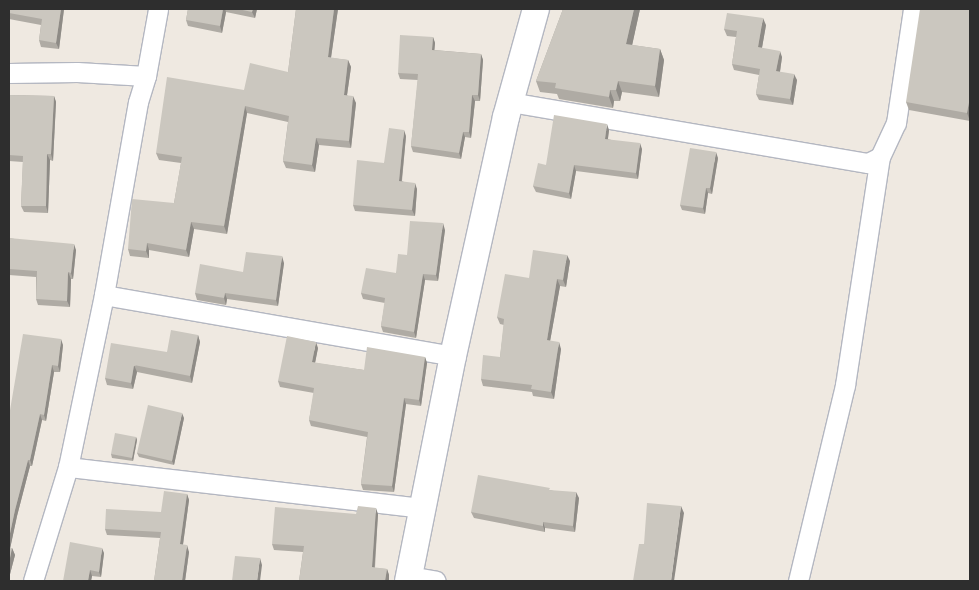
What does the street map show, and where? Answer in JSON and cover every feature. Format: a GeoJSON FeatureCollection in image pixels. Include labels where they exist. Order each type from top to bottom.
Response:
{"type":"FeatureCollection","features":[{"type":"Feature","properties":{"kind":"street"},"geometry":{"type":"LineString","coordinates":[[33,581],[68,467],[104,295],[138,102],[146,76],[158,9]]}},
{"type":"Feature","properties":{"kind":"street"},"geometry":{"type":"LineString","coordinates":[[436,581],[408,579],[453,356],[510,102],[536,9]]}},
{"type":"Feature","properties":{"kind":"street"},"geometry":{"type":"LineString","coordinates":[[798,581],[845,385],[880,157],[896,123],[913,9]]}},
{"type":"Feature","properties":{"kind":"street"},"geometry":{"type":"LineString","coordinates":[[9,73],[77,72],[146,76]]}},
{"type":"Feature","properties":{"kind":"street"},"geometry":{"type":"LineString","coordinates":[[510,102],[868,163],[880,157]]}},
{"type":"Feature","properties":{"kind":"street"},"geometry":{"type":"LineString","coordinates":[[104,295],[453,356]]}},
{"type":"Feature","properties":{"kind":"street"},"geometry":{"type":"LineString","coordinates":[[68,467],[423,508]]}},
{"type":"Feature","properties":{"kind":"building"},"geometry":{"type":"Polygon","coordinates":[[[9,9],[61,9],[56,43],[39,40],[42,19],[9,13],[9,9]]]}},
{"type":"Feature","properties":{"kind":"building"},"geometry":{"type":"Polygon","coordinates":[[[188,9],[223,9],[220,26],[186,20],[188,9]]]}},
{"type":"Feature","properties":{"kind":"building"},"geometry":{"type":"Polygon","coordinates":[[[238,9],[253,9],[252,12],[238,9]]]}},
{"type":"Feature","properties":{"kind":"building"},"geometry":{"type":"Polygon","coordinates":[[[296,9],[334,9],[328,57],[348,60],[344,95],[353,96],[349,141],[316,138],[312,165],[283,161],[289,116],[245,106],[224,226],[191,222],[186,250],[147,243],[146,251],[128,249],[132,199],[174,203],[182,157],[156,153],[167,77],[244,90],[250,63],[288,72],[296,9]]]}},
{"type":"Feature","properties":{"kind":"building"},"geometry":{"type":"Polygon","coordinates":[[[563,9],[634,9],[626,44],[660,49],[655,86],[618,81],[616,90],[610,90],[609,97],[555,88],[556,83],[536,81],[563,9]]]}},
{"type":"Feature","properties":{"kind":"building"},"geometry":{"type":"Polygon","coordinates":[[[920,9],[970,9],[970,97],[967,113],[906,102],[920,9]]]}},
{"type":"Feature","properties":{"kind":"building"},"geometry":{"type":"Polygon","coordinates":[[[727,13],[763,18],[758,47],[780,51],[776,71],[794,74],[790,99],[756,94],[760,69],[732,64],[737,31],[724,29],[727,13]]]}},
{"type":"Feature","properties":{"kind":"building"},"geometry":{"type":"Polygon","coordinates":[[[400,35],[433,37],[432,50],[481,54],[478,95],[472,95],[469,132],[463,132],[459,153],[411,146],[418,74],[398,73],[400,35]]]}},
{"type":"Feature","properties":{"kind":"building"},"geometry":{"type":"Polygon","coordinates":[[[9,95],[54,96],[51,154],[47,154],[46,206],[21,206],[23,156],[9,155],[9,95]]]}},
{"type":"Feature","properties":{"kind":"building"},"geometry":{"type":"Polygon","coordinates":[[[554,115],[607,124],[605,139],[640,143],[636,173],[574,165],[569,193],[533,186],[538,163],[546,165],[554,115]]]}},
{"type":"Feature","properties":{"kind":"building"},"geometry":{"type":"Polygon","coordinates":[[[389,128],[404,130],[399,181],[415,183],[412,210],[353,205],[357,160],[384,163],[389,128]]]}},
{"type":"Feature","properties":{"kind":"building"},"geometry":{"type":"Polygon","coordinates":[[[690,148],[716,152],[710,188],[706,188],[703,208],[680,205],[690,148]]]}},
{"type":"Feature","properties":{"kind":"building"},"geometry":{"type":"Polygon","coordinates":[[[410,221],[443,223],[436,275],[423,274],[414,332],[381,326],[385,298],[361,293],[366,268],[396,273],[398,254],[407,255],[410,221]]]}},
{"type":"Feature","properties":{"kind":"building"},"geometry":{"type":"Polygon","coordinates":[[[9,238],[74,244],[71,273],[68,272],[67,301],[36,299],[37,271],[9,269],[9,238]]]}},
{"type":"Feature","properties":{"kind":"building"},"geometry":{"type":"Polygon","coordinates":[[[533,250],[567,255],[563,280],[557,279],[547,340],[559,342],[551,392],[531,389],[532,385],[481,379],[483,355],[500,357],[504,319],[497,317],[505,274],[529,278],[533,250]]]}},
{"type":"Feature","properties":{"kind":"building"},"geometry":{"type":"Polygon","coordinates":[[[246,252],[282,256],[276,300],[225,293],[224,298],[195,293],[200,264],[243,272],[246,252]]]}},
{"type":"Feature","properties":{"kind":"building"},"geometry":{"type":"Polygon","coordinates":[[[171,330],[198,335],[190,376],[134,365],[131,383],[105,378],[111,343],[167,352],[171,330]]]}},
{"type":"Feature","properties":{"kind":"building"},"geometry":{"type":"Polygon","coordinates":[[[23,334],[61,339],[58,366],[52,365],[44,415],[40,414],[9,538],[9,416],[23,334]]]}},
{"type":"Feature","properties":{"kind":"building"},"geometry":{"type":"Polygon","coordinates":[[[287,336],[316,342],[312,362],[364,370],[367,347],[425,357],[419,400],[404,398],[392,486],[361,484],[368,432],[309,420],[314,388],[278,381],[287,336]]]}},
{"type":"Feature","properties":{"kind":"building"},"geometry":{"type":"Polygon","coordinates":[[[148,405],[182,413],[172,461],[137,453],[148,405]]]}},
{"type":"Feature","properties":{"kind":"building"},"geometry":{"type":"Polygon","coordinates":[[[115,433],[136,437],[132,458],[111,454],[115,433]]]}},
{"type":"Feature","properties":{"kind":"building"},"geometry":{"type":"Polygon","coordinates":[[[478,475],[550,488],[549,490],[576,492],[573,526],[543,522],[543,526],[471,512],[478,475]]]}},
{"type":"Feature","properties":{"kind":"building"},"geometry":{"type":"Polygon","coordinates":[[[164,491],[187,494],[180,544],[187,545],[182,581],[154,581],[161,532],[105,529],[106,509],[161,512],[164,491]]]}},
{"type":"Feature","properties":{"kind":"building"},"geometry":{"type":"Polygon","coordinates":[[[647,503],[681,506],[671,581],[633,581],[639,544],[644,544],[647,503]]]}},
{"type":"Feature","properties":{"kind":"building"},"geometry":{"type":"Polygon","coordinates":[[[358,506],[376,508],[372,567],[387,569],[385,581],[299,581],[304,546],[272,544],[275,507],[356,514],[358,506]]]}},
{"type":"Feature","properties":{"kind":"building"},"geometry":{"type":"Polygon","coordinates":[[[70,542],[102,548],[99,572],[90,570],[88,581],[63,581],[70,542]]]}},
{"type":"Feature","properties":{"kind":"building"},"geometry":{"type":"Polygon","coordinates":[[[9,548],[12,548],[9,563],[9,548]]]}},
{"type":"Feature","properties":{"kind":"building"},"geometry":{"type":"Polygon","coordinates":[[[235,556],[260,558],[257,581],[232,581],[235,556]]]}}]}
